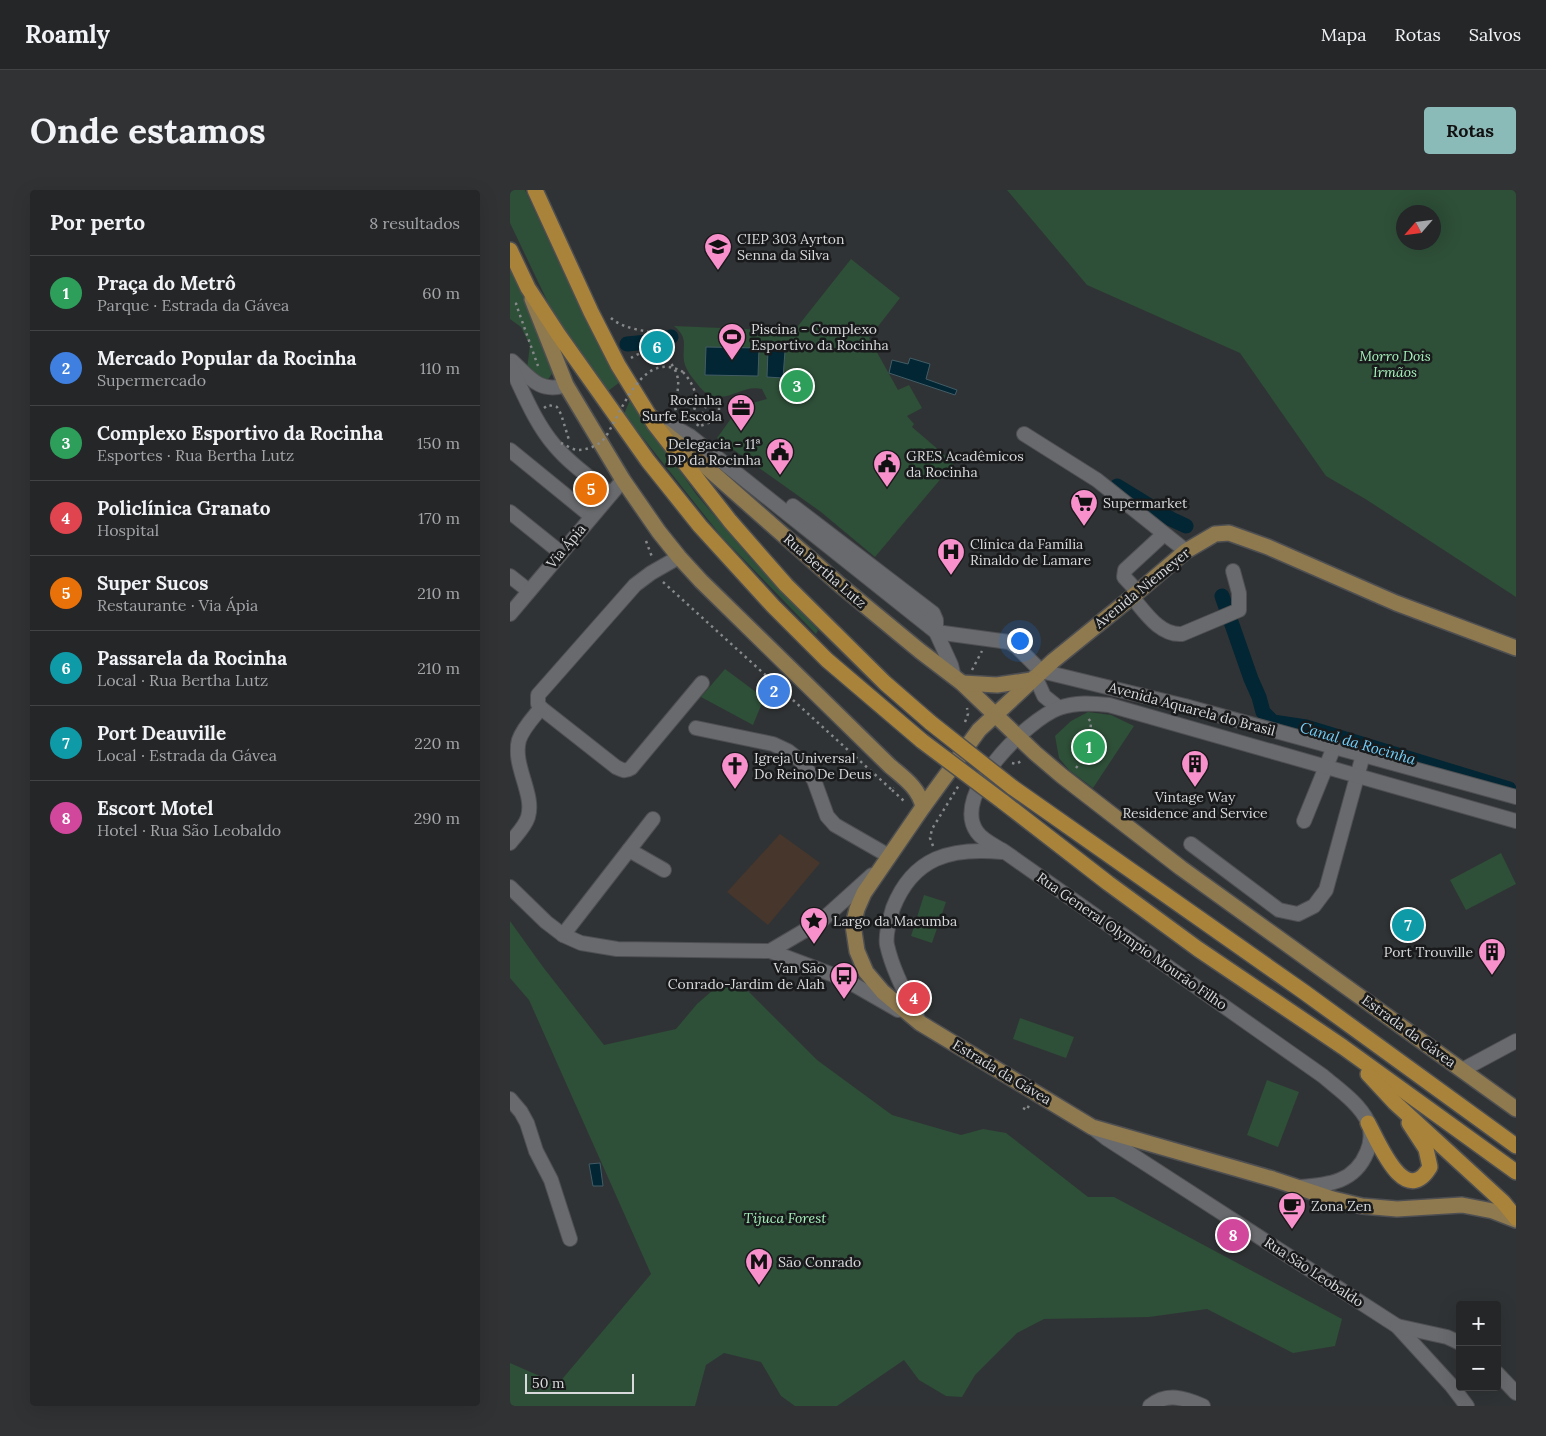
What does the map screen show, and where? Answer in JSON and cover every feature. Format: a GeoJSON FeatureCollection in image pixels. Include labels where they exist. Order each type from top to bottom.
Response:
{"type":"FeatureCollection","features":[{"type":"Feature","properties":{"kind":"highway"},"geometry":{"type":"LineString","coordinates":[[535,190],[591,312],[618,365],[652,420],[730,522],[786,585],[885,683],[931,723],[1012,786],[1304,992],[1516,1146]]}},
{"type":"Feature","properties":{"kind":"highway"},"geometry":{"type":"LineString","coordinates":[[510,250],[528,288],[648,461],[717,546],[827,660],[922,742],[1108,883],[1191,943],[1343,1047],[1516,1172]]}},
{"type":"Feature","properties":{"kind":"highway"},"geometry":{"type":"LineString","coordinates":[[1343,1047],[1394,1102],[1503,1202],[1516,1219]]}},
{"type":"Feature","properties":{"kind":"highway"},"geometry":{"type":"LineString","coordinates":[[1368,1123],[1389,1163],[1405,1180],[1414,1181],[1422,1179],[1430,1167],[1426,1149],[1394,1102]]}},
{"type":"Feature","properties":{"kind":"main road"},"geometry":{"type":"LineString","coordinates":[[528,288],[566,385],[623,480],[679,557],[738,618],[916,789],[922,799],[923,807]]}},
{"type":"Feature","properties":{"kind":"main road","name":"Rua Bertha Lutz"},"geometry":{"type":"LineString","coordinates":[[652,420],[855,598],[920,651],[963,677],[996,714]]}},
{"type":"Feature","properties":{"kind":"main road","name":"Avenida Niemeyer"},"geometry":{"type":"LineString","coordinates":[[920,1023],[883,992],[866,972],[857,951],[854,925],[856,909],[864,893],[974,736],[1035,676],[1186,551],[1214,534],[1223,533],[1237,536],[1268,547],[1396,603],[1516,648]]}},
{"type":"Feature","properties":{"kind":"main road"},"geometry":{"type":"LineString","coordinates":[[963,677],[997,685],[1035,676]]}},
{"type":"Feature","properties":{"kind":"main road","name":"Estrada da Gávea"},"geometry":{"type":"LineString","coordinates":[[996,714],[1035,753],[1062,776],[1181,868],[1516,1108]]}},
{"type":"Feature","properties":{"kind":"main road","name":"Estrada da Gávea"},"geometry":{"type":"LineString","coordinates":[[920,1023],[1092,1127],[1273,1179],[1295,1188],[1362,1206],[1397,1209],[1462,1205],[1493,1211],[1516,1219]]}},
{"type":"Feature","properties":{"kind":"street"},"geometry":{"type":"LineString","coordinates":[[510,358],[535,383],[557,388],[566,385]]}},
{"type":"Feature","properties":{"kind":"street"},"geometry":{"type":"LineString","coordinates":[[510,365],[526,400],[554,445],[578,468],[611,494]]}},
{"type":"Feature","properties":{"kind":"street"},"geometry":{"type":"LineString","coordinates":[[652,420],[669,424],[694,439],[707,443],[721,451],[927,608],[933,613],[936,620],[936,632],[951,665],[963,677]]}},
{"type":"Feature","properties":{"kind":"street"},"geometry":{"type":"LineString","coordinates":[[1024,434],[1097,480],[1186,551]]}},
{"type":"Feature","properties":{"kind":"street"},"geometry":{"type":"LineString","coordinates":[[510,450],[591,516]]}},
{"type":"Feature","properties":{"kind":"street","name":"Via Ápia"},"geometry":{"type":"LineString","coordinates":[[510,614],[623,480]]}},
{"type":"Feature","properties":{"kind":"street"},"geometry":{"type":"LineString","coordinates":[[510,512],[561,553]]}},
{"type":"Feature","properties":{"kind":"street"},"geometry":{"type":"LineString","coordinates":[[1164,534],[1125,570],[1124,577],[1158,626],[1167,632],[1174,634],[1191,630],[1239,610],[1240,593],[1233,571]]}},
{"type":"Feature","properties":{"kind":"street"},"geometry":{"type":"LineString","coordinates":[[679,557],[645,577],[625,594],[538,695],[538,704],[616,767],[627,771],[702,683]]}},
{"type":"Feature","properties":{"kind":"street"},"geometry":{"type":"LineString","coordinates":[[510,576],[529,591]]}},
{"type":"Feature","properties":{"kind":"street"},"geometry":{"type":"LineString","coordinates":[[936,632],[1012,644],[1035,676],[1044,696],[1059,708]]}},
{"type":"Feature","properties":{"kind":"street","name":"Avenida Aquarela do Brasil"},"geometry":{"type":"LineString","coordinates":[[1035,676],[1185,706],[1516,797]]}},
{"type":"Feature","properties":{"kind":"street","name":"Avenida Aquarela do Brasil"},"geometry":{"type":"LineString","coordinates":[[1005,852],[984,839],[977,832],[973,823],[972,805],[975,794],[983,780],[1018,736],[1059,708],[1087,703],[1109,705],[1516,821]]}},
{"type":"Feature","properties":{"kind":"street"},"geometry":{"type":"LineString","coordinates":[[510,843],[524,825],[528,816],[529,806],[520,764],[518,742],[522,732],[541,708]]}},
{"type":"Feature","properties":{"kind":"street"},"geometry":{"type":"LineString","coordinates":[[696,728],[773,744],[788,751],[802,762],[814,780],[827,816],[835,825],[886,861]]}},
{"type":"Feature","properties":{"kind":"street"},"geometry":{"type":"LineString","coordinates":[[1304,821],[1334,747]]}},
{"type":"Feature","properties":{"kind":"street"},"geometry":{"type":"LineString","coordinates":[[1191,844],[1279,910],[1298,914],[1314,906],[1326,890],[1363,755]]}},
{"type":"Feature","properties":{"kind":"street"},"geometry":{"type":"LineString","coordinates":[[563,935],[653,819]]}},
{"type":"Feature","properties":{"kind":"street"},"geometry":{"type":"LineString","coordinates":[[629,850],[664,870]]}},
{"type":"Feature","properties":{"kind":"street"},"geometry":{"type":"LineString","coordinates":[[920,1023],[895,970],[886,943],[890,915],[900,892],[916,871],[938,858],[966,850],[1005,852]]}},
{"type":"Feature","properties":{"kind":"street","name":"Rua General Olympio Mourão Filho"},"geometry":{"type":"LineString","coordinates":[[1005,852],[1323,1076],[1350,1099],[1368,1123]]}},
{"type":"Feature","properties":{"kind":"street","name":"Avenida Niemeyer"},"geometry":{"type":"LineString","coordinates":[[770,951],[821,921],[886,861]]}},
{"type":"Feature","properties":{"kind":"street","name":"Estrada da Gávea"},"geometry":{"type":"LineString","coordinates":[[510,887],[546,922],[563,935],[581,943],[617,949],[770,951],[844,979],[920,1023]]}},
{"type":"Feature","properties":{"kind":"street"},"geometry":{"type":"LineString","coordinates":[[1462,1070],[1516,1041]]}},
{"type":"Feature","properties":{"kind":"street"},"geometry":{"type":"LineString","coordinates":[[510,1099],[527,1123],[536,1151],[551,1180],[570,1239]]}},
{"type":"Feature","properties":{"kind":"street"},"geometry":{"type":"LineString","coordinates":[[1295,1188],[1323,1185],[1337,1181],[1356,1171],[1370,1146],[1368,1123]]}},
{"type":"Feature","properties":{"kind":"street","name":"Rua São Leobaldo"},"geometry":{"type":"LineString","coordinates":[[1092,1127],[1106,1138],[1397,1326],[1451,1385],[1467,1406]]}},
{"type":"Feature","properties":{"kind":"street"},"geometry":{"type":"LineString","coordinates":[[1397,1326],[1447,1337],[1456,1341]]}},
{"type":"Feature","properties":{"kind":"street"},"geometry":{"type":"LineString","coordinates":[[1501,1376],[1516,1393]]}},
{"type":"Feature","properties":{"kind":"street"},"geometry":{"type":"LineString","coordinates":[[1150,1406],[1156,1401],[1167,1397],[1186,1398],[1203,1406]]}},
{"type":"Feature","properties":{"kind":"path"},"geometry":{"type":"LineString","coordinates":[[591,312],[602,309],[616,322],[666,335],[668,342],[646,346],[644,352]]}},
{"type":"Feature","properties":{"kind":"path"},"geometry":{"type":"LineString","coordinates":[[561,443],[577,450],[594,446],[604,439],[626,400],[646,373],[665,365],[674,367],[683,372],[690,379],[694,388],[696,407],[692,414],[685,417],[676,414],[678,382],[676,373],[669,360],[658,354],[644,352],[618,365]]}},
{"type":"Feature","properties":{"kind":"path"},"geometry":{"type":"LineString","coordinates":[[694,439],[703,417],[704,408],[709,402],[719,407],[719,415],[711,422]]}},
{"type":"Feature","properties":{"kind":"path"},"geometry":{"type":"LineString","coordinates":[[963,677],[989,639]]}},
{"type":"Feature","properties":{"kind":"path"},"geometry":{"type":"LineString","coordinates":[[1074,704],[1091,722],[1089,752],[1075,770]]}},
{"type":"Feature","properties":{"kind":"path"},"geometry":{"type":"LineString","coordinates":[[935,850],[930,834],[963,778]]}},
{"type":"Feature","properties":{"kind":"path"},"geometry":{"type":"LineString","coordinates":[[1023,1108],[1026,1110],[1029,1106]]}},
{"type":"Feature","properties":{"kind":"shaded area"},"geometry":{"type":"Polygon","coordinates":[[[780,834],[820,863],[768,925],[727,892],[780,834]]]}},
{"type":"Feature","properties":{"kind":"green space"},"geometry":{"type":"Polygon","coordinates":[[[510,190],[525,190],[563,272],[620,382],[608,391],[554,315],[510,223],[510,190]]]}},
{"type":"Feature","properties":{"kind":"green space","name":"Morro Dois Irmãos"},"geometry":{"type":"Polygon","coordinates":[[[1007,190],[1516,190],[1516,597],[1367,500],[1326,476],[1240,353],[1087,285],[1007,190]]]}},
{"type":"Feature","properties":{"kind":"green space"},"geometry":{"type":"Polygon","coordinates":[[[851,259],[900,298],[869,338],[898,390],[909,385],[922,408],[907,416],[914,424],[912,427],[954,463],[875,557],[821,512],[717,438],[738,409],[767,399],[762,389],[754,388],[721,397],[706,393],[697,384],[685,365],[684,340],[674,326],[794,331],[851,259]]]}},
{"type":"Feature","properties":{"kind":"green space"},"geometry":{"type":"Polygon","coordinates":[[[510,268],[521,290],[553,372],[547,381],[534,382],[527,369],[530,345],[521,327],[510,319],[510,268]]]}},
{"type":"Feature","properties":{"kind":"green space"},"geometry":{"type":"Polygon","coordinates":[[[630,400],[696,494],[752,560],[818,630],[816,634],[721,536],[624,414],[630,400]]]}},
{"type":"Feature","properties":{"kind":"green space"},"geometry":{"type":"Polygon","coordinates":[[[725,669],[764,698],[753,725],[701,697],[725,669]]]}},
{"type":"Feature","properties":{"kind":"green space"},"geometry":{"type":"Polygon","coordinates":[[[1088,712],[1111,715],[1134,726],[1093,788],[1069,770],[1059,758],[1055,736],[1071,721],[1088,712]]]}},
{"type":"Feature","properties":{"kind":"green space"},"geometry":{"type":"Polygon","coordinates":[[[1501,853],[1516,884],[1466,910],[1450,880],[1501,853]]]}},
{"type":"Feature","properties":{"kind":"green space"},"geometry":{"type":"Polygon","coordinates":[[[924,895],[946,902],[932,943],[911,936],[924,895]]]}},
{"type":"Feature","properties":{"kind":"green space","name":"Tijuca Forest"},"geometry":{"type":"Polygon","coordinates":[[[510,921],[604,1045],[676,1029],[697,1004],[721,983],[747,990],[817,1060],[892,1115],[961,1135],[983,1129],[1006,1133],[1088,1197],[1114,1197],[1342,1319],[1335,1346],[1293,1353],[1207,1309],[1149,1317],[1044,1319],[1017,1333],[975,1375],[962,1397],[946,1396],[919,1380],[904,1360],[837,1406],[795,1406],[781,1396],[761,1362],[724,1353],[706,1365],[695,1406],[510,1406],[510,1363],[558,1384],[651,1274],[529,1000],[510,978],[510,921]]]}},
{"type":"Feature","properties":{"kind":"green space"},"geometry":{"type":"Polygon","coordinates":[[[1020,1018],[1074,1037],[1066,1058],[1013,1039],[1020,1018]]]}},
{"type":"Feature","properties":{"kind":"green space"},"geometry":{"type":"Polygon","coordinates":[[[1267,1080],[1299,1092],[1278,1147],[1247,1135],[1267,1080]]]}},
{"type":"Feature","properties":{"kind":"water","name":"Piscina - Complexo Esportivo da Rocinha"},"geometry":{"type":"Polygon","coordinates":[[[706,347],[759,348],[758,376],[705,375],[706,347]]]}},
{"type":"Feature","properties":{"kind":"water"},"geometry":{"type":"Polygon","coordinates":[[[768,350],[785,351],[783,378],[767,377],[768,350]]]}},
{"type":"Feature","properties":{"kind":"water"},"geometry":{"type":"Polygon","coordinates":[[[910,358],[930,364],[926,379],[957,390],[955,395],[889,373],[892,360],[908,364],[910,358]]]}},
{"type":"Feature","properties":{"kind":"water"},"geometry":{"type":"Polygon","coordinates":[[[600,1163],[603,1186],[593,1186],[589,1164],[600,1163]]]}},
{"type":"Feature","properties":{"kind":"waterway","name":"Canal da Rocinha"},"geometry":{"type":"LineString","coordinates":[[627,344],[658,341],[671,337]]}},
{"type":"Feature","properties":{"kind":"waterway","name":"Canal da Rocinha"},"geometry":{"type":"LineString","coordinates":[[1117,486],[1186,526]]}},
{"type":"Feature","properties":{"kind":"waterway","name":"Canal da Rocinha"},"geometry":{"type":"LineString","coordinates":[[1222,596],[1263,712],[1273,722],[1306,727],[1509,789]]}},
{"type":"Feature","properties":{"kind":"place","name":"CIEP 303 Ayrton Senna da Silva"},"geometry":{"type":"Point","coordinates":[718,271]}},
{"type":"Feature","properties":{"kind":"place","name":"Passarela da Rocinha"},"geometry":{"type":"Point","coordinates":[657,347]}},
{"type":"Feature","properties":{"kind":"place","name":"Piscina - Complexo Esportivo da Rocinha"},"geometry":{"type":"Point","coordinates":[732,361]}},
{"type":"Feature","properties":{"kind":"place","name":"Complexo Esportivo da Rocinha"},"geometry":{"type":"Point","coordinates":[797,386]}},
{"type":"Feature","properties":{"kind":"place","name":"Rocinha Surfe Escola"},"geometry":{"type":"Point","coordinates":[741,432]}},
{"type":"Feature","properties":{"kind":"place","name":"Delegacia - 11ª DP da Rocinha"},"geometry":{"type":"Point","coordinates":[780,476]}},
{"type":"Feature","properties":{"kind":"place","name":"GRES Acadêmicos da Rocinha"},"geometry":{"type":"Point","coordinates":[887,488]}},
{"type":"Feature","properties":{"kind":"place","name":"Super Sucos"},"geometry":{"type":"Point","coordinates":[591,489]}},
{"type":"Feature","properties":{"kind":"place","name":"Supermarket"},"geometry":{"type":"Point","coordinates":[1084,527]}},
{"type":"Feature","properties":{"kind":"place","name":"Clínica da Família Rinaldo de Lamare"},"geometry":{"type":"Point","coordinates":[951,576]}},
{"type":"Feature","properties":{"kind":"place","name":"Mercado Popular da Rocinha"},"geometry":{"type":"Point","coordinates":[774,691]}},
{"type":"Feature","properties":{"kind":"place","name":"Praça do Metrô"},"geometry":{"type":"Point","coordinates":[1089,747]}},
{"type":"Feature","properties":{"kind":"place","name":"Vintage Way Residence and Service"},"geometry":{"type":"Point","coordinates":[1195,788]}},
{"type":"Feature","properties":{"kind":"place","name":"Igreja Universal Do Reino De Deus"},"geometry":{"type":"Point","coordinates":[735,790]}},
{"type":"Feature","properties":{"kind":"place","name":"Port Deauville"},"geometry":{"type":"Point","coordinates":[1408,925]}},
{"type":"Feature","properties":{"kind":"place","name":"Largo da Macumba"},"geometry":{"type":"Point","coordinates":[814,945]}},
{"type":"Feature","properties":{"kind":"place","name":"Port Trouville"},"geometry":{"type":"Point","coordinates":[1492,976]}},
{"type":"Feature","properties":{"kind":"place","name":"Policlínica Granato"},"geometry":{"type":"Point","coordinates":[914,998]}},
{"type":"Feature","properties":{"kind":"place","name":"Van São Conrado-Jardim de Alah"},"geometry":{"type":"Point","coordinates":[844,1000]}},
{"type":"Feature","properties":{"kind":"place","name":"Zona Zen"},"geometry":{"type":"Point","coordinates":[1292,1230]}},
{"type":"Feature","properties":{"kind":"place","name":"Escort Motel"},"geometry":{"type":"Point","coordinates":[1233,1235]}},
{"type":"Feature","properties":{"kind":"place","name":"São Conrado"},"geometry":{"type":"Point","coordinates":[759,1286]}}]}
